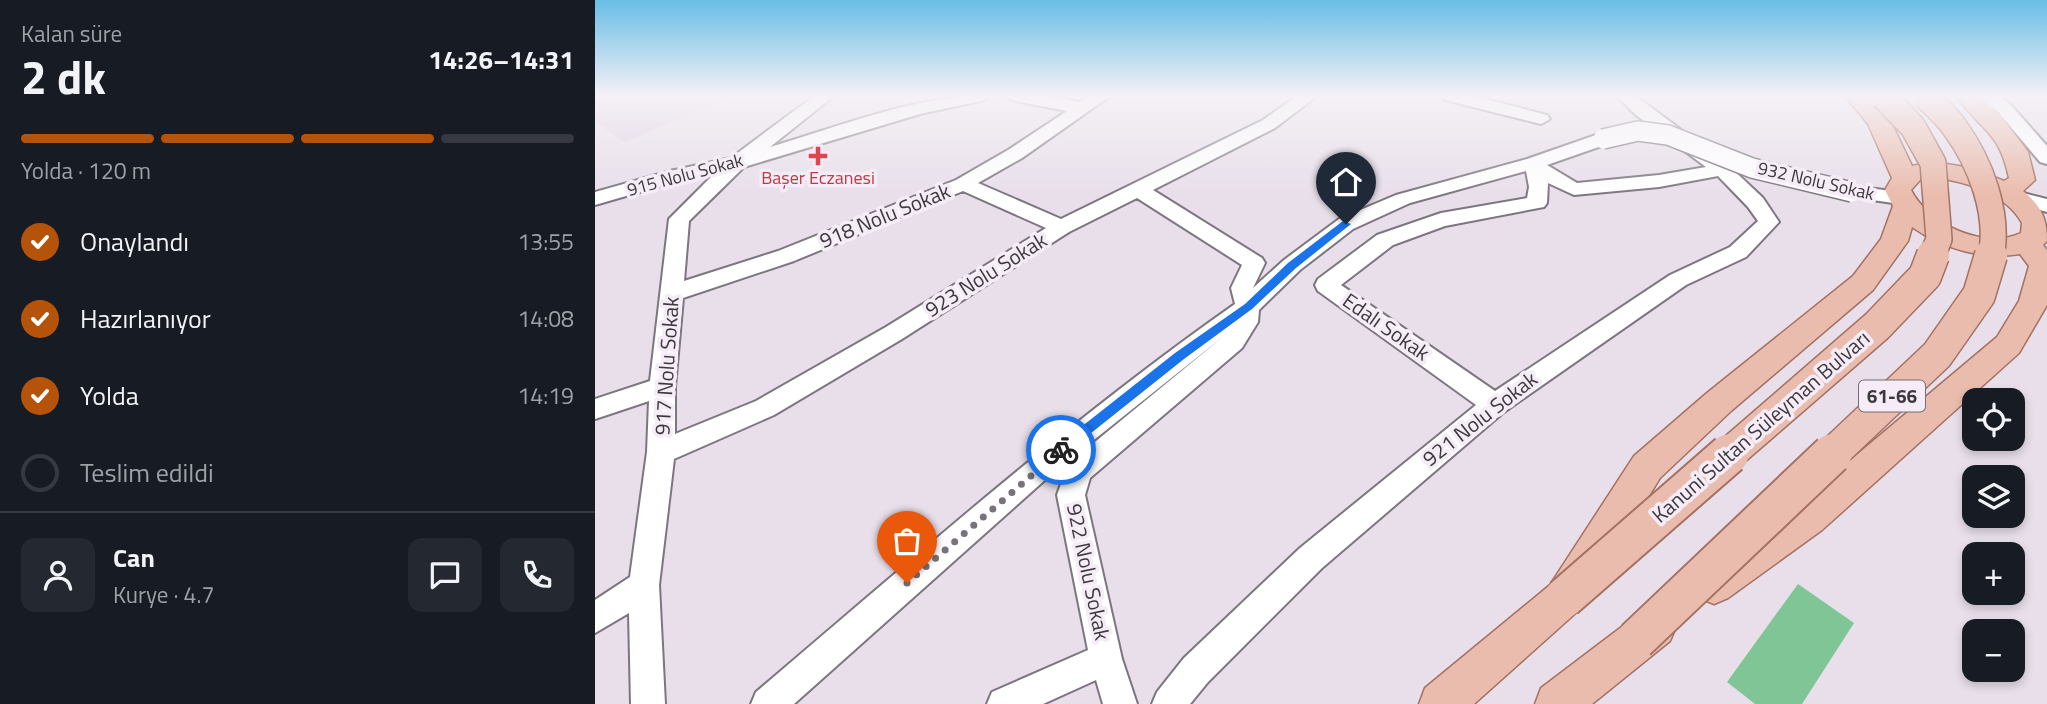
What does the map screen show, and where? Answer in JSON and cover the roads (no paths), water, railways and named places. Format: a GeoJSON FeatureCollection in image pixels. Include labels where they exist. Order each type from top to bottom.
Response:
{"type":"FeatureCollection","features":[{"type":"Feature","properties":{"kind":"main road"},"geometry":{"type":"LineString","coordinates":[[1881,129],[1903,194],[1925,224],[1971,244],[2003,248],[2036,241]]}},
{"type":"Feature","properties":{"kind":"main road","name":"Kanuni Sultan Süleyman Bulvarı"},"geometry":{"type":"LineString","coordinates":[[1441,704],[1877,326],[1925,276],[1939,239],[1933,163],[1914,129]]}},
{"type":"Feature","properties":{"kind":"main road","name":"61-66"},"geometry":{"type":"LineString","coordinates":[[1636,640],[1937,355],[1979,295],[1991,253],[1990,215],[1980,170],[1956,129]]}},
{"type":"Feature","properties":{"kind":"main road"},"geometry":{"type":"LineString","coordinates":[[1903,194],[1923,171],[1949,170],[1979,177],[2014,194],[2022,180],[2016,152],[1999,129]]}},
{"type":"Feature","properties":{"kind":"main road","name":"61-66"},"geometry":{"type":"LineString","coordinates":[[1564,598],[1647,467],[1719,402],[1863,283],[1895,241],[1903,194]]}},
{"type":"Feature","properties":{"kind":"main road","name":"61-66"},"geometry":{"type":"LineString","coordinates":[[1557,704],[1636,640],[1809,517],[2008,345],[2034,302],[2043,265],[2036,241],[2039,224],[2029,206],[2014,194]]}},
{"type":"Feature","properties":{"kind":"street","name":"917 Nolu Sokak"},"geometry":{"type":"LineString","coordinates":[[648,704],[644,585],[661,452],[662,387],[679,219],[737,163],[782,129]]}},
{"type":"Feature","properties":{"kind":"street","name":"915 Nolu Sokak"},"geometry":{"type":"LineString","coordinates":[[596,201],[677,175],[737,163],[850,129]]}},
{"type":"Feature","properties":{"kind":"street","name":"918 Nolu Sokak"},"geometry":{"type":"LineString","coordinates":[[672,293],[786,256],[963,184],[1050,129]]}},
{"type":"Feature","properties":{"kind":"street","name":"923 Nolu Sokak"},"geometry":{"type":"LineString","coordinates":[[661,452],[765,408],[894,333],[1062,227],[1259,129]]}},
{"type":"Feature","properties":{"kind":"street"},"geometry":{"type":"LineString","coordinates":[[1664,129],[1721,170]]}},
{"type":"Feature","properties":{"kind":"street"},"geometry":{"type":"LineString","coordinates":[[2022,129],[2047,158]]}},
{"type":"Feature","properties":{"kind":"street","name":"932 Nolu Sokak"},"geometry":{"type":"LineString","coordinates":[[768,704],[1045,463],[1179,356],[1249,306],[1292,265],[1346,224],[1403,199],[1638,131],[1668,135],[1752,168],[1852,192],[1903,194]]}},
{"type":"Feature","properties":{"kind":"street"},"geometry":{"type":"LineString","coordinates":[[1534,163],[1547,175],[1574,189],[1659,181],[1721,170]]}},
{"type":"Feature","properties":{"kind":"street","name":"Edalı Sokak"},"geometry":{"type":"LineString","coordinates":[[1495,405],[1326,285],[1385,240],[1441,220],[1537,203],[1539,187],[1534,163]]}},
{"type":"Feature","properties":{"kind":"street","name":"921 Nolu Sokak"},"geometry":{"type":"LineString","coordinates":[[1169,704],[1196,670],[1311,558],[1495,405],[1678,280],[1738,252],[1769,222],[1760,205],[1721,170]]}},
{"type":"Feature","properties":{"kind":"street"},"geometry":{"type":"LineString","coordinates":[[963,184],[1062,227]]}},
{"type":"Feature","properties":{"kind":"street"},"geometry":{"type":"LineString","coordinates":[[1139,190],[1254,263],[1242,288],[1249,306]]}},
{"type":"Feature","properties":{"kind":"street"},"geometry":{"type":"LineString","coordinates":[[2014,194],[2047,206]]}},
{"type":"Feature","properties":{"kind":"street","name":"922 Nolu Sokak"},"geometry":{"type":"LineString","coordinates":[[1120,704],[1106,659],[1071,495],[1078,472],[1233,342],[1247,323],[1249,306]]}},
{"type":"Feature","properties":{"kind":"street"},"geometry":{"type":"LineString","coordinates":[[595,409],[662,387]]}},
{"type":"Feature","properties":{"kind":"street"},"geometry":{"type":"LineString","coordinates":[[595,618],[644,585]]}},
{"type":"Feature","properties":{"kind":"street"},"geometry":{"type":"LineString","coordinates":[[1004,704],[1106,659]]}},
{"type":"Feature","properties":{"kind":"place","name":"Başer Eczanesi"},"geometry":{"type":"Point","coordinates":[818,156]}}]}
